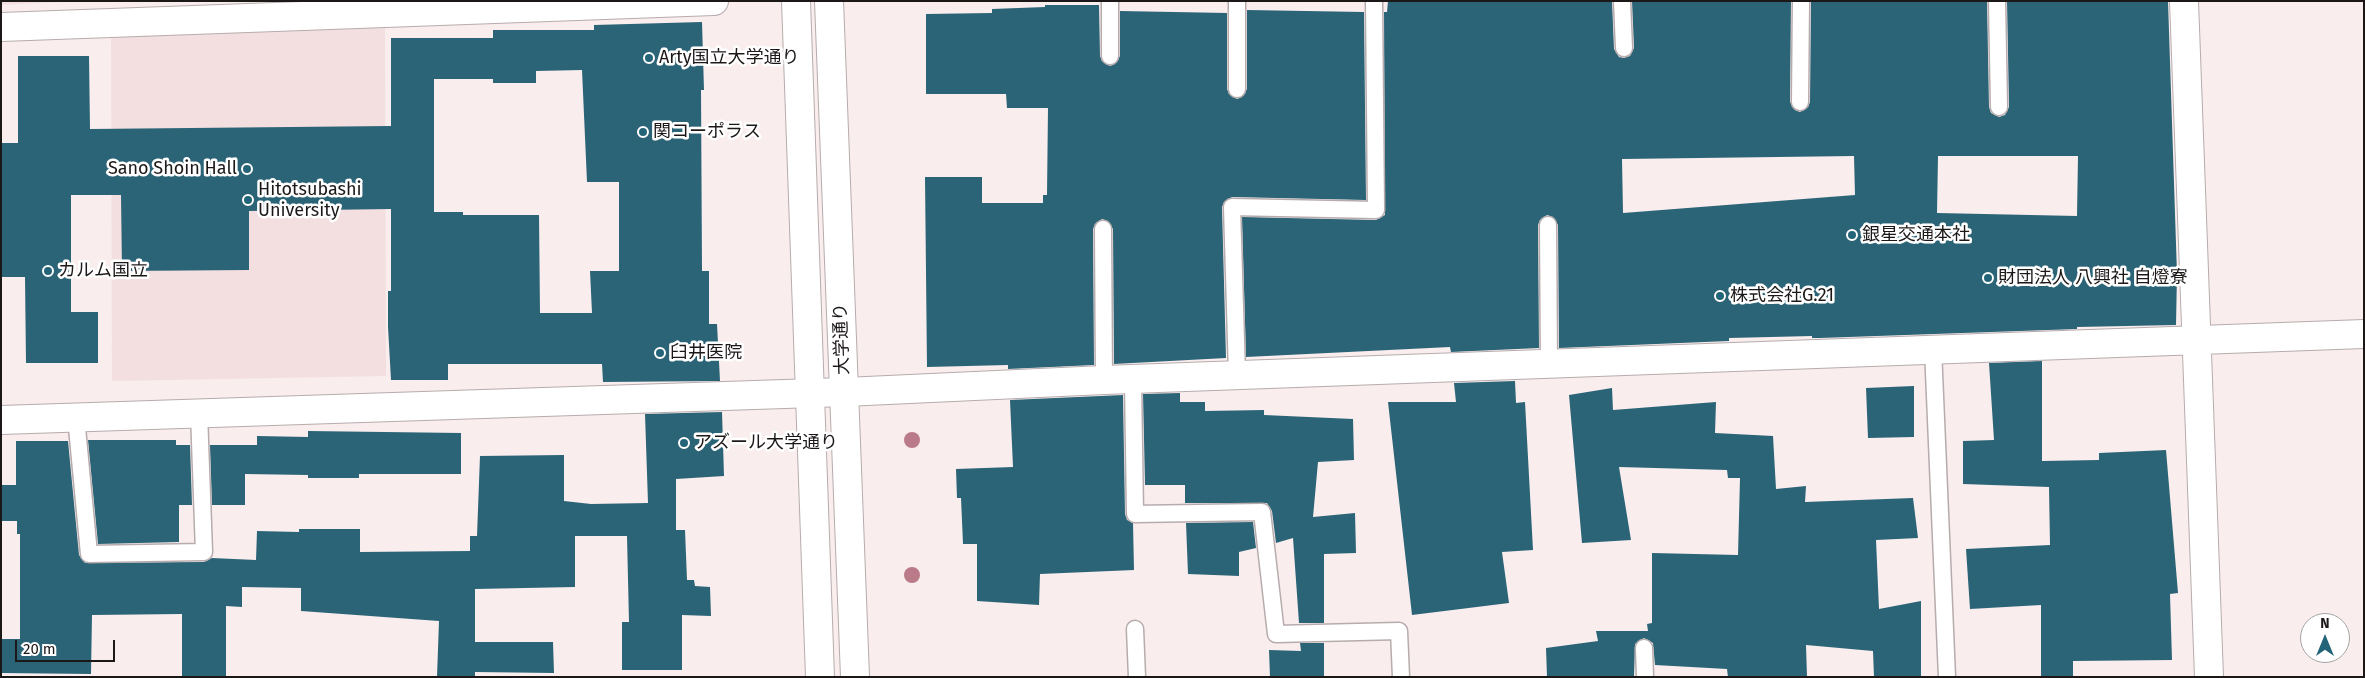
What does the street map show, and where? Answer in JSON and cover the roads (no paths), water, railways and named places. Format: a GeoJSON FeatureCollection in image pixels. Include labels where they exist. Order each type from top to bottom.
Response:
{"type":"FeatureCollection","features":[{"type":"Feature","properties":{"kind":"street"},"geometry":{"type":"LineString","coordinates":[[1,27],[714,1]]}},
{"type":"Feature","properties":{"kind":"street","name":"大学通り"},"geometry":{"type":"LineString","coordinates":[[796,1],[820,677]]}},
{"type":"Feature","properties":{"kind":"street","name":"大学通り"},"geometry":{"type":"LineString","coordinates":[[829,1],[856,677]]}},
{"type":"Feature","properties":{"kind":"street"},"geometry":{"type":"LineString","coordinates":[[2184,1],[2209,677]]}},
{"type":"Feature","properties":{"kind":"street"},"geometry":{"type":"LineString","coordinates":[[1,420],[809,394],[1104,380],[2364,334]]}},
{"type":"Feature","properties":{"kind":"lane"},"geometry":{"type":"LineString","coordinates":[[1110,1],[1110,56]]}},
{"type":"Feature","properties":{"kind":"lane"},"geometry":{"type":"LineString","coordinates":[[1237,1],[1237,89]]}},
{"type":"Feature","properties":{"kind":"lane"},"geometry":{"type":"LineString","coordinates":[[1237,375],[1232,207],[1376,210],[1374,1]]}},
{"type":"Feature","properties":{"kind":"lane"},"geometry":{"type":"LineString","coordinates":[[1622,1],[1624,48]]}},
{"type":"Feature","properties":{"kind":"lane"},"geometry":{"type":"LineString","coordinates":[[1800,102],[1801,1]]}},
{"type":"Feature","properties":{"kind":"lane"},"geometry":{"type":"LineString","coordinates":[[1997,1],[1999,107]]}},
{"type":"Feature","properties":{"kind":"lane"},"geometry":{"type":"LineString","coordinates":[[1548,225],[1549,364]]}},
{"type":"Feature","properties":{"kind":"lane"},"geometry":{"type":"LineString","coordinates":[[1103,229],[1104,380]]}},
{"type":"Feature","properties":{"kind":"lane"},"geometry":{"type":"LineString","coordinates":[[1933,350],[1947,677]]}},
{"type":"Feature","properties":{"kind":"lane"},"geometry":{"type":"LineString","coordinates":[[1133,380],[1135,514],[1262,512],[1276,634],[1398,631],[1401,677]]}},
{"type":"Feature","properties":{"kind":"lane"},"geometry":{"type":"LineString","coordinates":[[76,417],[89,554],[204,552],[199,413]]}},
{"type":"Feature","properties":{"kind":"lane"},"geometry":{"type":"LineString","coordinates":[[1135,629],[1137,677]]}},
{"type":"Feature","properties":{"kind":"lane"},"geometry":{"type":"LineString","coordinates":[[1644,648],[1645,677]]}},
{"type":"Feature","properties":{"kind":"place","name":"Arty国立大学通り"},"geometry":{"type":"Point","coordinates":[649,58]}},
{"type":"Feature","properties":{"kind":"place","name":"関コーポラス"},"geometry":{"type":"Point","coordinates":[643,132]}},
{"type":"Feature","properties":{"kind":"place","name":"Sano Shoin Hall"},"geometry":{"type":"Point","coordinates":[247,169]}},
{"type":"Feature","properties":{"kind":"place","name":"Hitotsubashi University"},"geometry":{"type":"Point","coordinates":[248,200]}},
{"type":"Feature","properties":{"kind":"place","name":"銀星交通本社"},"geometry":{"type":"Point","coordinates":[1852,235]}},
{"type":"Feature","properties":{"kind":"place","name":"カルム国立"},"geometry":{"type":"Point","coordinates":[48,271]}},
{"type":"Feature","properties":{"kind":"place","name":"財団法人 八興社 自燈寮"},"geometry":{"type":"Point","coordinates":[1988,278]}},
{"type":"Feature","properties":{"kind":"place","name":"株式会社G.21"},"geometry":{"type":"Point","coordinates":[1720,296]}},
{"type":"Feature","properties":{"kind":"place","name":"臼井医院"},"geometry":{"type":"Point","coordinates":[660,353]}},
{"type":"Feature","properties":{"kind":"place","name":"アズール大学通り"},"geometry":{"type":"Point","coordinates":[684,443]}}]}
